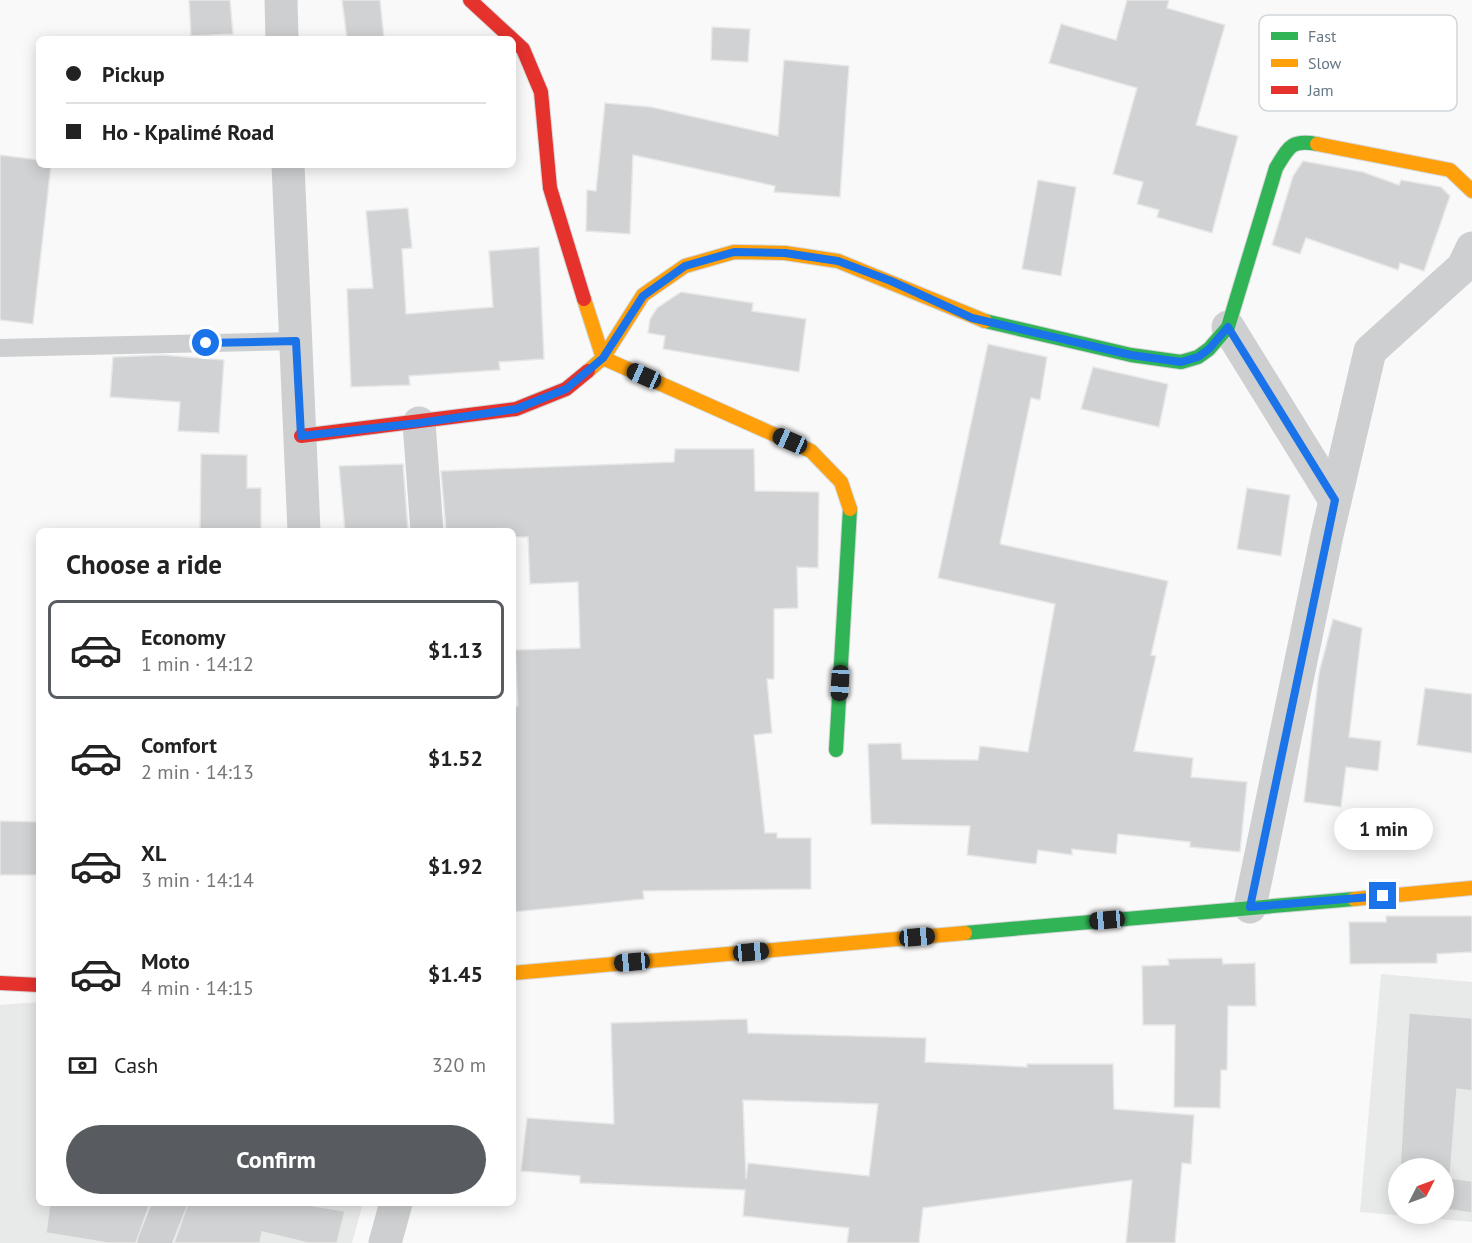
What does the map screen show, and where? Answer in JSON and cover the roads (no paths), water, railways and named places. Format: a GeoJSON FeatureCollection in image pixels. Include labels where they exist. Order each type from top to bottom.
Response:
{"type":"FeatureCollection","features":[{"type":"Feature","properties":{"kind":"street"},"geometry":{"type":"LineString","coordinates":[[281,0],[282,36]]}},
{"type":"Feature","properties":{"kind":"street"},"geometry":{"type":"LineString","coordinates":[[470,0],[509,36]]}},
{"type":"Feature","properties":{"kind":"street"},"geometry":{"type":"LineString","coordinates":[[516,43],[523,49],[541,92],[550,188],[603,358],[811,451],[841,482],[850,505],[836,750]]}},
{"type":"Feature","properties":{"kind":"street"},"geometry":{"type":"LineString","coordinates":[[301,436],[419,423],[516,409],[566,389],[603,358],[643,296],[685,266],[734,252],[785,253],[838,261],[891,281],[972,318],[1131,355],[1181,362],[1198,357],[1209,349],[1228,327],[1268,191],[1276,168],[1290,146],[1298,142],[1311,143],[1450,170],[1472,191]]}},
{"type":"Feature","properties":{"kind":"street"},"geometry":{"type":"LineString","coordinates":[[288,168],[304,528]]}},
{"type":"Feature","properties":{"kind":"street"},"geometry":{"type":"LineString","coordinates":[[1250,907],[1335,500],[1370,351],[1463,267],[1472,248]]}},
{"type":"Feature","properties":{"kind":"street"},"geometry":{"type":"LineString","coordinates":[[1228,327],[1335,500]]}},
{"type":"Feature","properties":{"kind":"street"},"geometry":{"type":"LineString","coordinates":[[419,423],[427,528]]}},
{"type":"Feature","properties":{"kind":"street"},"geometry":{"type":"LineString","coordinates":[[516,973],[1472,888]]}},
{"type":"Feature","properties":{"kind":"street"},"geometry":{"type":"LineString","coordinates":[[0,983],[36,985]]}},
{"type":"Feature","properties":{"kind":"street"},"geometry":{"type":"LineString","coordinates":[[154,1243],[169,1206]]}},
{"type":"Feature","properties":{"kind":"street"},"geometry":{"type":"LineString","coordinates":[[385,1243],[395,1206]]}},
{"type":"Feature","properties":{"kind":"lane"},"geometry":{"type":"LineString","coordinates":[[0,348],[296,341]]}}]}
